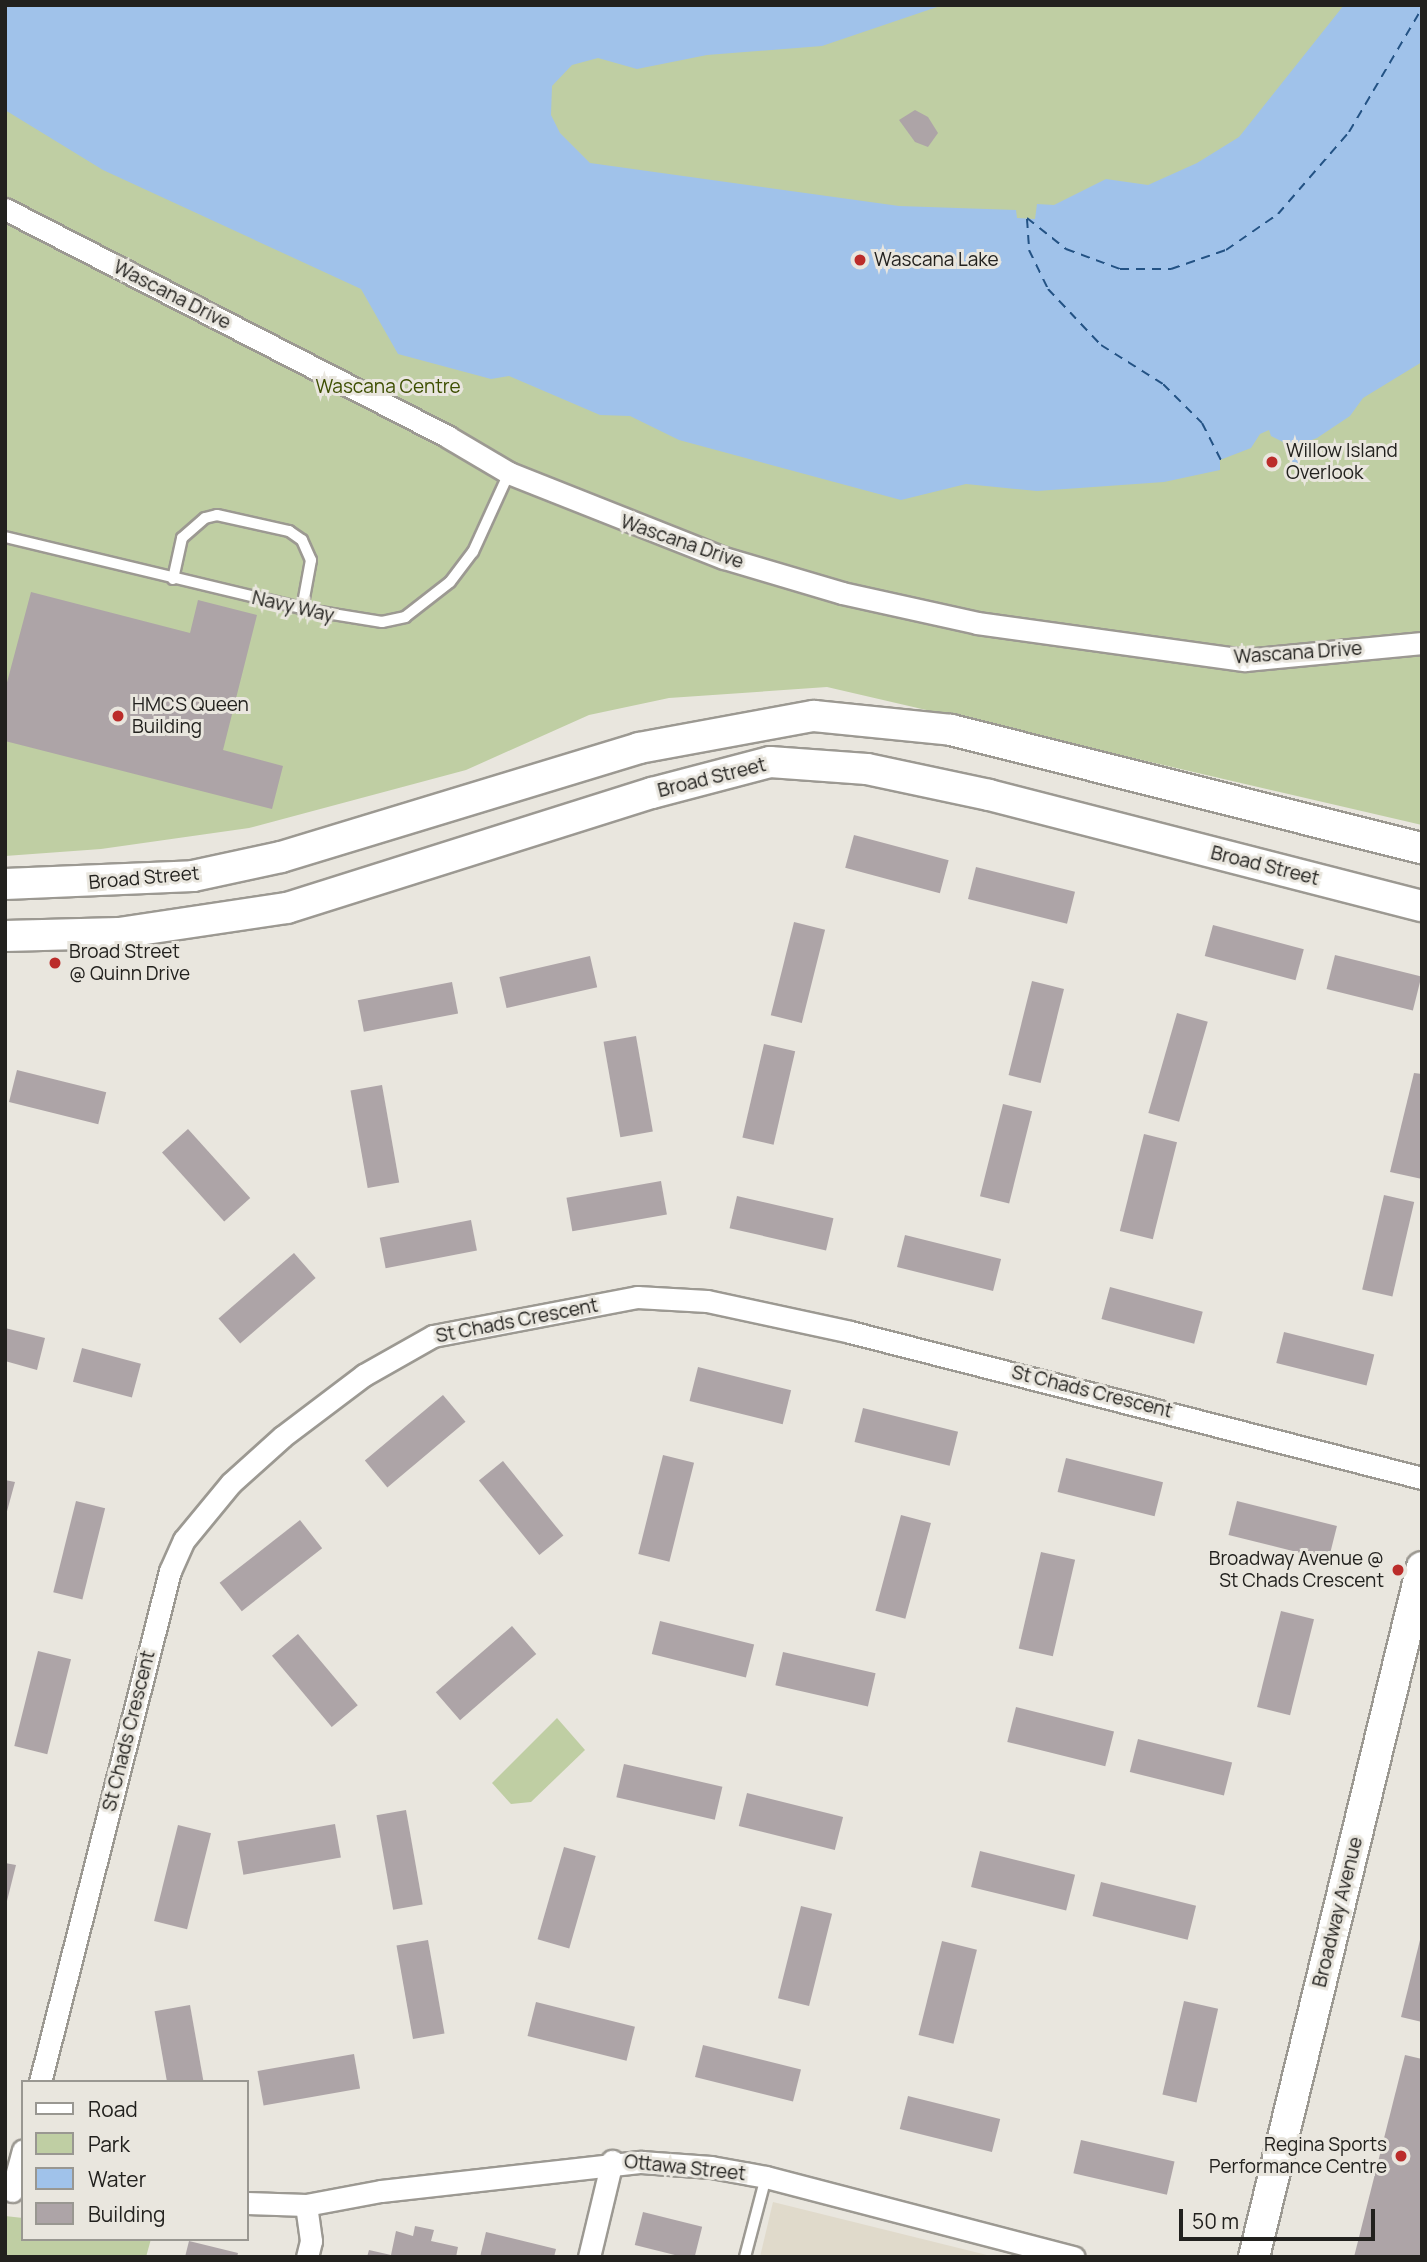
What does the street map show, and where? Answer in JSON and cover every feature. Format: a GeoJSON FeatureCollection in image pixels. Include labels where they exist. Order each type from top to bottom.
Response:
{"type":"FeatureCollection","features":[{"type":"Feature","properties":{"kind":"main road","name":"Broad Street"},"geometry":{"type":"LineString","coordinates":[[5,884],[193,876],[281,857],[639,747],[814,716],[951,730],[1422,848]]}},
{"type":"Feature","properties":{"kind":"main road","name":"Broad Street"},"geometry":{"type":"LineString","coordinates":[[5,936],[119,933],[287,908],[652,793],[771,762],[867,769],[989,795],[1422,906]]}},
{"type":"Feature","properties":{"kind":"main road","name":"Broadway Avenue"},"geometry":{"type":"LineString","coordinates":[[1254,2257],[1422,1567]]}},
{"type":"Feature","properties":{"kind":"street","name":"Wascana Drive"},"geometry":{"type":"LineString","coordinates":[[5,209],[448,437],[509,473],[723,558],[842,593],[977,623],[1244,660],[1422,643]]}},
{"type":"Feature","properties":{"kind":"street","name":"St Chads Crescent"},"geometry":{"type":"LineString","coordinates":[[41,2080],[170,1571],[184,1540],[231,1483],[282,1437],[364,1375],[433,1336],[639,1297],[707,1301],[850,1332],[1422,1478]]}},
{"type":"Feature","properties":{"kind":"street"},"geometry":{"type":"LineString","coordinates":[[13,2192],[21,2158]]}},
{"type":"Feature","properties":{"kind":"street"},"geometry":{"type":"LineString","coordinates":[[589,2257],[612,2161]]}},
{"type":"Feature","properties":{"kind":"street","name":"Ottawa Street"},"geometry":{"type":"LineString","coordinates":[[248,2203],[306,2205],[382,2191],[612,2161],[711,2167],[765,2177],[1074,2257]]}},
{"type":"Feature","properties":{"kind":"street"},"geometry":{"type":"LineString","coordinates":[[306,2205],[311,2241],[307,2257]]}},
{"type":"Feature","properties":{"kind":"lane","name":"Navy Way"},"geometry":{"type":"LineString","coordinates":[[5,537],[302,609],[382,622],[405,617],[429,603],[473,552],[509,473]]}},
{"type":"Feature","properties":{"kind":"lane"},"geometry":{"type":"LineString","coordinates":[[173,579],[183,538],[205,518],[218,515],[278,528],[289,531],[309,549],[302,609]]}},
{"type":"Feature","properties":{"kind":"lane"},"geometry":{"type":"LineString","coordinates":[[745,2257],[765,2177]]}},
{"type":"Feature","properties":{"kind":"shaded area"},"geometry":{"type":"Polygon","coordinates":[[[773,2202],[995,2257],[760,2257],[773,2202]]]}},
{"type":"Feature","properties":{"kind":"green space","name":"Wascana Centre"},"geometry":{"type":"Polygon","coordinates":[[[5,5],[1422,5],[1422,825],[827,687],[669,698],[589,715],[466,770],[249,828],[101,849],[5,856],[5,5]]]}},
{"type":"Feature","properties":{"kind":"green space"},"geometry":{"type":"Polygon","coordinates":[[[557,1718],[585,1750],[531,1802],[511,1804],[492,1783],[557,1718]]]}},
{"type":"Feature","properties":{"kind":"green space"},"geometry":{"type":"Polygon","coordinates":[[[5,2216],[21,2218],[21,2241],[150,2241],[146,2257],[5,2257],[5,2216]]]}},
{"type":"Feature","properties":{"kind":"water","name":"Wascana Lake"},"geometry":{"type":"Polygon","coordinates":[[[5,5],[943,5],[822,46],[707,55],[637,69],[598,58],[572,65],[552,86],[551,115],[560,133],[590,163],[899,206],[1016,210],[1017,218],[1035,219],[1037,204],[1054,205],[1106,179],[1148,185],[1197,163],[1239,137],[1344,5],[1422,5],[1422,362],[1363,398],[1350,416],[1317,438],[1296,446],[1300,469],[1293,468],[1287,444],[1271,436],[1269,430],[1260,434],[1251,448],[1220,460],[1220,470],[1164,482],[1037,491],[966,484],[901,500],[679,440],[630,416],[600,415],[509,376],[491,379],[398,354],[361,289],[103,170],[5,110],[5,5]]]}},
{"type":"Feature","properties":{"kind":"building"},"geometry":{"type":"Polygon","coordinates":[[[915,110],[928,117],[938,133],[928,147],[915,142],[899,120],[915,110]]]}},
{"type":"Feature","properties":{"kind":"building","name":"HMCS Queen Building"},"geometry":{"type":"Polygon","coordinates":[[[31,592],[190,633],[198,600],[257,615],[223,750],[283,766],[272,809],[5,741],[5,690],[31,592]]]}},
{"type":"Feature","properties":{"kind":"building"},"geometry":{"type":"Polygon","coordinates":[[[854,835],[949,860],[940,893],[845,868],[854,835]]]}},
{"type":"Feature","properties":{"kind":"building"},"geometry":{"type":"Polygon","coordinates":[[[976,867],[1075,892],[1067,924],[968,899],[976,867]]]}},
{"type":"Feature","properties":{"kind":"building"},"geometry":{"type":"Polygon","coordinates":[[[794,922],[825,930],[802,1023],[771,1015],[794,922]]]}},
{"type":"Feature","properties":{"kind":"building"},"geometry":{"type":"Polygon","coordinates":[[[1213,925],[1304,949],[1296,980],[1205,956],[1213,925]]]}},
{"type":"Feature","properties":{"kind":"building"},"geometry":{"type":"Polygon","coordinates":[[[1335,955],[1421,977],[1413,1010],[1327,989],[1335,955]]]}},
{"type":"Feature","properties":{"kind":"building"},"geometry":{"type":"Polygon","coordinates":[[[590,956],[597,987],[507,1008],[499,977],[590,956]]]}},
{"type":"Feature","properties":{"kind":"building"},"geometry":{"type":"Polygon","coordinates":[[[1032,981],[1064,989],[1041,1083],[1009,1075],[1032,981]]]}},
{"type":"Feature","properties":{"kind":"building"},"geometry":{"type":"Polygon","coordinates":[[[452,982],[458,1013],[364,1032],[358,1000],[452,982]]]}},
{"type":"Feature","properties":{"kind":"building"},"geometry":{"type":"Polygon","coordinates":[[[1177,1013],[1208,1022],[1179,1122],[1148,1113],[1177,1013]]]}},
{"type":"Feature","properties":{"kind":"building"},"geometry":{"type":"Polygon","coordinates":[[[636,1036],[653,1132],[620,1137],[604,1042],[636,1036]]]}},
{"type":"Feature","properties":{"kind":"building"},"geometry":{"type":"Polygon","coordinates":[[[764,1044],[795,1051],[774,1145],[742,1138],[764,1044]]]}},
{"type":"Feature","properties":{"kind":"building"},"geometry":{"type":"Polygon","coordinates":[[[17,1070],[106,1092],[98,1124],[9,1102],[17,1070]]]}},
{"type":"Feature","properties":{"kind":"building"},"geometry":{"type":"Polygon","coordinates":[[[1414,1073],[1422,1074],[1422,1179],[1390,1172],[1414,1073]]]}},
{"type":"Feature","properties":{"kind":"building"},"geometry":{"type":"Polygon","coordinates":[[[382,1085],[399,1182],[368,1188],[350,1091],[382,1085]]]}},
{"type":"Feature","properties":{"kind":"building"},"geometry":{"type":"Polygon","coordinates":[[[1003,1104],[1032,1111],[1009,1203],[980,1196],[1003,1104]]]}},
{"type":"Feature","properties":{"kind":"building"},"geometry":{"type":"Polygon","coordinates":[[[188,1129],[250,1198],[224,1222],[162,1152],[188,1129]]]}},
{"type":"Feature","properties":{"kind":"building"},"geometry":{"type":"Polygon","coordinates":[[[1144,1134],[1177,1142],[1153,1239],[1120,1231],[1144,1134]]]}},
{"type":"Feature","properties":{"kind":"building"},"geometry":{"type":"Polygon","coordinates":[[[661,1181],[667,1214],[572,1231],[566,1198],[661,1181]]]}},
{"type":"Feature","properties":{"kind":"building"},"geometry":{"type":"Polygon","coordinates":[[[1384,1195],[1414,1202],[1392,1296],[1362,1290],[1384,1195]]]}},
{"type":"Feature","properties":{"kind":"building"},"geometry":{"type":"Polygon","coordinates":[[[737,1196],[833,1218],[826,1250],[730,1228],[737,1196]]]}},
{"type":"Feature","properties":{"kind":"building"},"geometry":{"type":"Polygon","coordinates":[[[471,1220],[477,1250],[386,1268],[380,1238],[471,1220]]]}},
{"type":"Feature","properties":{"kind":"building"},"geometry":{"type":"Polygon","coordinates":[[[905,1235],[1001,1259],[993,1291],[897,1267],[905,1235]]]}},
{"type":"Feature","properties":{"kind":"building"},"geometry":{"type":"Polygon","coordinates":[[[294,1253],[316,1278],[240,1344],[219,1319],[294,1253]]]}},
{"type":"Feature","properties":{"kind":"building"},"geometry":{"type":"Polygon","coordinates":[[[1110,1287],[1203,1312],[1194,1344],[1101,1319],[1110,1287]]]}},
{"type":"Feature","properties":{"kind":"building"},"geometry":{"type":"Polygon","coordinates":[[[5,1328],[45,1338],[37,1370],[5,1361],[5,1328]]]}},
{"type":"Feature","properties":{"kind":"building"},"geometry":{"type":"Polygon","coordinates":[[[1284,1332],[1374,1354],[1366,1386],[1276,1363],[1284,1332]]]}},
{"type":"Feature","properties":{"kind":"building"},"geometry":{"type":"Polygon","coordinates":[[[82,1348],[141,1364],[132,1398],[73,1382],[82,1348]]]}},
{"type":"Feature","properties":{"kind":"building"},"geometry":{"type":"Polygon","coordinates":[[[698,1367],[791,1390],[783,1424],[690,1401],[698,1367]]]}},
{"type":"Feature","properties":{"kind":"building"},"geometry":{"type":"Polygon","coordinates":[[[443,1395],[465,1422],[387,1487],[365,1461],[443,1395]]]}},
{"type":"Feature","properties":{"kind":"building"},"geometry":{"type":"Polygon","coordinates":[[[863,1408],[958,1432],[950,1466],[855,1442],[863,1408]]]}},
{"type":"Feature","properties":{"kind":"building"},"geometry":{"type":"Polygon","coordinates":[[[663,1455],[694,1463],[669,1562],[638,1554],[663,1455]]]}},
{"type":"Feature","properties":{"kind":"building"},"geometry":{"type":"Polygon","coordinates":[[[1066,1458],[1163,1482],[1155,1516],[1058,1492],[1066,1458]]]}},
{"type":"Feature","properties":{"kind":"building"},"geometry":{"type":"Polygon","coordinates":[[[503,1461],[563,1536],[539,1555],[479,1481],[503,1461]]]}},
{"type":"Feature","properties":{"kind":"building"},"geometry":{"type":"Polygon","coordinates":[[[5,1480],[15,1482],[6,1515],[5,1515],[5,1480]]]}},
{"type":"Feature","properties":{"kind":"building"},"geometry":{"type":"Polygon","coordinates":[[[76,1501],[105,1508],[82,1599],[53,1592],[76,1501]]]}},
{"type":"Feature","properties":{"kind":"building"},"geometry":{"type":"Polygon","coordinates":[[[1237,1501],[1337,1526],[1328,1560],[1229,1535],[1237,1501]]]}},
{"type":"Feature","properties":{"kind":"building"},"geometry":{"type":"Polygon","coordinates":[[[901,1515],[931,1523],[905,1619],[875,1611],[901,1515]]]}},
{"type":"Feature","properties":{"kind":"building"},"geometry":{"type":"Polygon","coordinates":[[[300,1520],[322,1548],[242,1611],[220,1583],[300,1520]]]}},
{"type":"Feature","properties":{"kind":"building"},"geometry":{"type":"Polygon","coordinates":[[[1041,1552],[1075,1560],[1053,1656],[1019,1648],[1041,1552]]]}},
{"type":"Feature","properties":{"kind":"building"},"geometry":{"type":"Polygon","coordinates":[[[1281,1611],[1314,1619],[1290,1715],[1257,1707],[1281,1611]]]}},
{"type":"Feature","properties":{"kind":"building"},"geometry":{"type":"Polygon","coordinates":[[[660,1621],[754,1644],[746,1677],[652,1654],[660,1621]]]}},
{"type":"Feature","properties":{"kind":"building"},"geometry":{"type":"Polygon","coordinates":[[[512,1626],[536,1654],[460,1720],[436,1692],[512,1626]]]}},
{"type":"Feature","properties":{"kind":"building"},"geometry":{"type":"Polygon","coordinates":[[[298,1634],[358,1705],[332,1727],[272,1656],[298,1634]]]}},
{"type":"Feature","properties":{"kind":"building"},"geometry":{"type":"Polygon","coordinates":[[[38,1651],[71,1659],[47,1754],[14,1746],[38,1651]]]}},
{"type":"Feature","properties":{"kind":"building"},"geometry":{"type":"Polygon","coordinates":[[[783,1652],[876,1673],[868,1706],[775,1685],[783,1652]]]}},
{"type":"Feature","properties":{"kind":"building"},"geometry":{"type":"Polygon","coordinates":[[[1016,1707],[1114,1731],[1105,1766],[1007,1742],[1016,1707]]]}},
{"type":"Feature","properties":{"kind":"building"},"geometry":{"type":"Polygon","coordinates":[[[1138,1739],[1232,1762],[1224,1795],[1130,1772],[1138,1739]]]}},
{"type":"Feature","properties":{"kind":"building"},"geometry":{"type":"Polygon","coordinates":[[[624,1764],[722,1787],[715,1820],[616,1797],[624,1764]]]}},
{"type":"Feature","properties":{"kind":"building"},"geometry":{"type":"Polygon","coordinates":[[[747,1793],[843,1817],[835,1850],[739,1826],[747,1793]]]}},
{"type":"Feature","properties":{"kind":"building"},"geometry":{"type":"Polygon","coordinates":[[[406,1810],[423,1905],[393,1910],[376,1815],[406,1810]]]}},
{"type":"Feature","properties":{"kind":"building"},"geometry":{"type":"Polygon","coordinates":[[[335,1824],[341,1857],[243,1875],[238,1841],[335,1824]]]}},
{"type":"Feature","properties":{"kind":"building"},"geometry":{"type":"Polygon","coordinates":[[[178,1825],[211,1833],[187,1929],[154,1921],[178,1825]]]}},
{"type":"Feature","properties":{"kind":"building"},"geometry":{"type":"Polygon","coordinates":[[[564,1847],[596,1856],[569,1948],[538,1939],[564,1847]]]}},
{"type":"Feature","properties":{"kind":"building"},"geometry":{"type":"Polygon","coordinates":[[[980,1851],[1075,1875],[1066,1911],[971,1887],[980,1851]]]}},
{"type":"Feature","properties":{"kind":"building"},"geometry":{"type":"Polygon","coordinates":[[[5,1863],[16,1865],[6,1905],[5,1905],[5,1863]]]}},
{"type":"Feature","properties":{"kind":"building"},"geometry":{"type":"Polygon","coordinates":[[[1101,1882],[1196,1906],[1188,1940],[1093,1916],[1101,1882]]]}},
{"type":"Feature","properties":{"kind":"building"},"geometry":{"type":"Polygon","coordinates":[[[801,1906],[832,1914],[809,2006],[778,1998],[801,1906]]]}},
{"type":"Feature","properties":{"kind":"building"},"geometry":{"type":"Polygon","coordinates":[[[1422,1936],[1422,2022],[1401,2017],[1422,1936]]]}},
{"type":"Feature","properties":{"kind":"building"},"geometry":{"type":"Polygon","coordinates":[[[428,1940],[444,2034],[413,2039],[396,1946],[428,1940]]]}},
{"type":"Feature","properties":{"kind":"building"},"geometry":{"type":"Polygon","coordinates":[[[942,1941],[977,1950],[953,2044],[919,2035],[942,1941]]]}},
{"type":"Feature","properties":{"kind":"building"},"geometry":{"type":"Polygon","coordinates":[[[1184,2001],[1218,2009],[1197,2102],[1162,2095],[1184,2001]]]}},
{"type":"Feature","properties":{"kind":"building"},"geometry":{"type":"Polygon","coordinates":[[[536,2002],[635,2027],[627,2061],[528,2036],[536,2002]]]}},
{"type":"Feature","properties":{"kind":"building"},"geometry":{"type":"Polygon","coordinates":[[[190,2005],[203,2080],[167,2080],[155,2011],[190,2005]]]}},
{"type":"Feature","properties":{"kind":"building"},"geometry":{"type":"Polygon","coordinates":[[[703,2045],[801,2069],[793,2101],[695,2077],[703,2045]]]}},
{"type":"Feature","properties":{"kind":"building"},"geometry":{"type":"Polygon","coordinates":[[[354,2054],[360,2088],[264,2105],[257,2071],[354,2054]]]}},
{"type":"Feature","properties":{"kind":"building","name":"Regina Sports Performance Centre"},"geometry":{"type":"Polygon","coordinates":[[[1405,2055],[1422,2059],[1422,2257],[1354,2257],[1405,2055]]]}},
{"type":"Feature","properties":{"kind":"building"},"geometry":{"type":"Polygon","coordinates":[[[908,2096],[1000,2119],[992,2152],[900,2129],[908,2096]]]}},
{"type":"Feature","properties":{"kind":"building"},"geometry":{"type":"Polygon","coordinates":[[[1081,2140],[1175,2162],[1167,2195],[1073,2173],[1081,2140]]]}},
{"type":"Feature","properties":{"kind":"building"},"geometry":{"type":"Polygon","coordinates":[[[643,2212],[702,2227],[695,2257],[683,2257],[635,2245],[643,2212]]]}},
{"type":"Feature","properties":{"kind":"building"},"geometry":{"type":"Polygon","coordinates":[[[415,2226],[434,2230],[431,2241],[458,2247],[456,2257],[367,2257],[369,2250],[391,2255],[396,2231],[413,2236],[415,2226]]]}},
{"type":"Feature","properties":{"kind":"building"},"geometry":{"type":"Polygon","coordinates":[[[486,2232],[556,2249],[554,2257],[480,2257],[486,2232]]]}},
{"type":"Feature","properties":{"kind":"building"},"geometry":{"type":"Polygon","coordinates":[[[189,2241],[238,2253],[237,2257],[185,2257],[189,2241]]]}},
{"type":"Feature","properties":{"kind":"ferry route"},"geometry":{"type":"LineString","coordinates":[[1027,218],[1066,249],[1120,269],[1171,269],[1226,250],[1278,214],[1349,132],[1422,8]]}},
{"type":"Feature","properties":{"kind":"ferry route"},"geometry":{"type":"LineString","coordinates":[[1027,219],[1029,250],[1048,289],[1101,345],[1163,384],[1202,423],[1223,464]]}},
{"type":"Feature","properties":{"kind":"place","name":"Wascana Lake"},"geometry":{"type":"Point","coordinates":[860,260]}},
{"type":"Feature","properties":{"kind":"place","name":"Willow Island Overlook"},"geometry":{"type":"Point","coordinates":[1272,462]}},
{"type":"Feature","properties":{"kind":"place","name":"HMCS Queen Building"},"geometry":{"type":"Point","coordinates":[118,716]}},
{"type":"Feature","properties":{"kind":"place","name":"Broad Street @ Quinn Drive"},"geometry":{"type":"Point","coordinates":[55,963]}},
{"type":"Feature","properties":{"kind":"place","name":"Broadway Avenue @ St Chads Crescent"},"geometry":{"type":"Point","coordinates":[1398,1570]}},
{"type":"Feature","properties":{"kind":"place","name":"Regina Sports Performance Centre"},"geometry":{"type":"Point","coordinates":[1401,2156]}}]}
